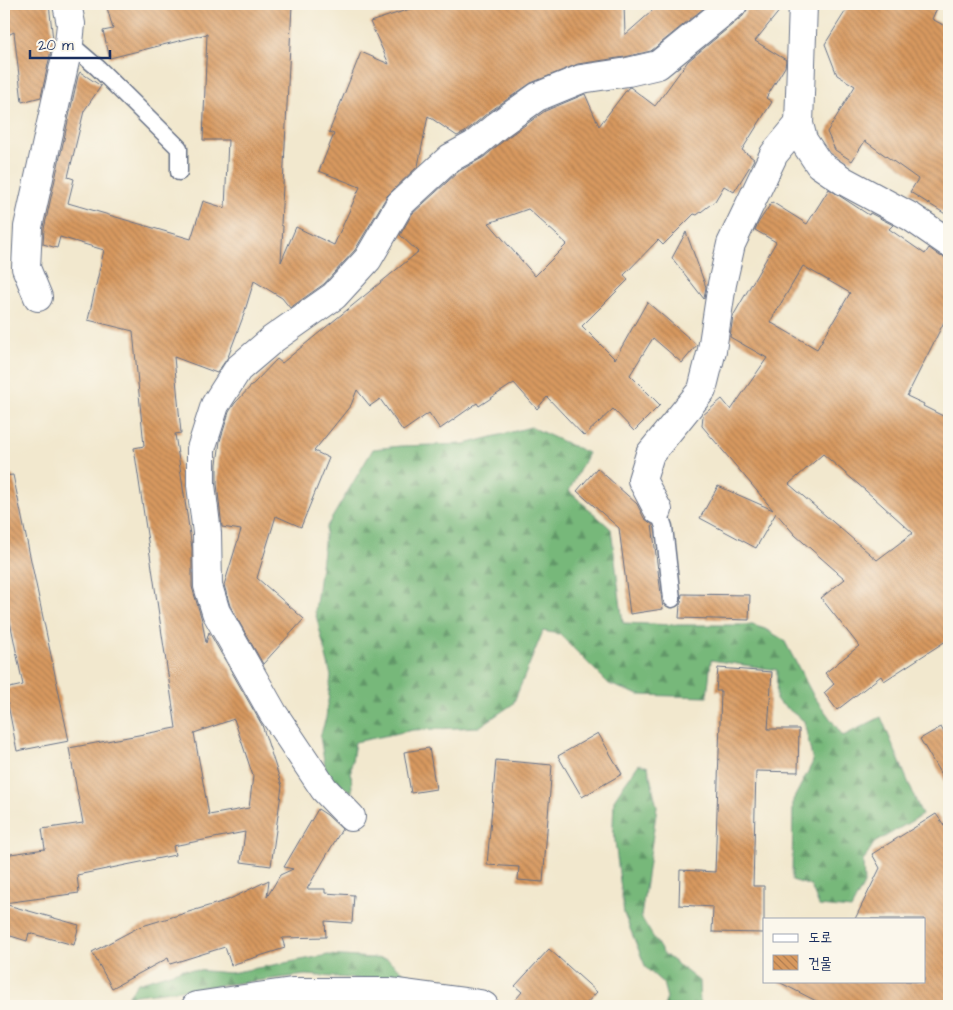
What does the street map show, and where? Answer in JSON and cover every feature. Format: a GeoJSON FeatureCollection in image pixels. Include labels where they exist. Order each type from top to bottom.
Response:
{"type":"FeatureCollection","features":[{"type":"Feature","properties":{"kind":"street"},"geometry":{"type":"LineString","coordinates":[[38,297],[26,268],[28,226],[69,43],[71,24],[67,4]]}},
{"type":"Feature","properties":{"kind":"street"},"geometry":{"type":"LineString","coordinates":[[351,817],[324,789],[278,721],[216,612],[208,586],[207,533],[201,485],[202,449],[215,405],[238,370],[272,339],[334,296],[368,259],[400,204],[450,158],[474,145],[537,97],[581,79],[628,72],[658,65],[733,4]]}},
{"type":"Feature","properties":{"kind":"street"},"geometry":{"type":"LineString","coordinates":[[803,4],[799,124],[803,140],[820,164],[844,181],[911,217],[949,243]]}},
{"type":"Feature","properties":{"kind":"street"},"geometry":{"type":"LineString","coordinates":[[658,510],[642,480],[650,454],[702,390],[712,350],[722,284],[731,244],[774,154],[799,124]]}},
{"type":"Feature","properties":{"kind":"street"},"geometry":{"type":"LineString","coordinates":[[196,1006],[292,992],[391,992],[484,1006]]}},
{"type":"Feature","properties":{"kind":"lane"},"geometry":{"type":"LineString","coordinates":[[69,43],[98,68],[179,148],[179,172]]}},
{"type":"Feature","properties":{"kind":"lane"},"geometry":{"type":"LineString","coordinates":[[658,510],[664,527],[672,599]]}},
{"type":"Feature","properties":{"kind":"green space"},"geometry":{"type":"Polygon","coordinates":[[[531,427],[588,453],[569,491],[611,529],[623,623],[753,625],[765,629],[784,640],[813,695],[843,736],[881,717],[922,815],[874,843],[863,861],[864,884],[851,909],[819,906],[811,886],[792,880],[793,800],[813,762],[804,721],[776,700],[777,670],[711,660],[707,697],[639,695],[609,684],[559,634],[543,631],[513,704],[479,727],[413,730],[355,742],[351,768],[352,792],[327,778],[320,737],[326,718],[331,676],[315,611],[326,528],[373,449],[400,446],[465,444],[531,427]]]}},
{"type":"Feature","properties":{"kind":"green space"},"geometry":{"type":"Polygon","coordinates":[[[639,764],[648,767],[657,807],[641,917],[663,953],[699,981],[700,1006],[664,1006],[667,998],[663,983],[646,968],[624,914],[613,825],[614,800],[639,764]]]}},
{"type":"Feature","properties":{"kind":"green space"},"geometry":{"type":"Polygon","coordinates":[[[328,955],[387,959],[417,983],[306,975],[128,996],[138,983],[183,969],[230,973],[328,955]]]}},
{"type":"Feature","properties":{"kind":"building"},"geometry":{"type":"Polygon","coordinates":[[[4,4],[49,4],[53,40],[41,97],[22,102],[14,32],[4,37],[4,4]]]}},
{"type":"Feature","properties":{"kind":"building"},"geometry":{"type":"Polygon","coordinates":[[[106,4],[292,5],[281,225],[283,226],[281,262],[296,227],[334,245],[360,187],[319,171],[334,134],[329,132],[361,52],[389,64],[370,22],[425,4],[624,4],[625,35],[660,4],[709,4],[651,51],[578,64],[531,83],[457,136],[428,116],[418,166],[387,196],[355,250],[324,284],[290,308],[282,298],[254,281],[228,357],[217,373],[174,357],[181,433],[175,434],[192,548],[192,587],[202,620],[206,643],[209,632],[262,725],[282,786],[271,866],[241,862],[245,832],[173,846],[175,855],[77,875],[79,893],[4,903],[4,855],[45,849],[42,829],[83,823],[69,748],[176,728],[134,448],[144,446],[133,331],[88,320],[104,250],[60,237],[57,248],[43,244],[44,229],[80,72],[101,86],[84,111],[68,177],[74,179],[68,203],[191,239],[203,201],[225,208],[228,140],[203,140],[207,34],[110,58],[103,31],[113,29],[106,4]],[[234,719],[194,733],[209,815],[249,808],[253,776],[234,719]]]}},
{"type":"Feature","properties":{"kind":"building"},"geometry":{"type":"Polygon","coordinates":[[[748,4],[785,4],[755,41],[786,60],[785,67],[766,98],[772,102],[742,150],[754,159],[752,163],[734,192],[724,186],[715,201],[697,215],[694,214],[663,245],[658,240],[624,275],[628,280],[582,326],[615,359],[647,302],[697,345],[682,363],[653,338],[630,375],[660,405],[634,431],[613,409],[584,436],[547,397],[537,409],[514,383],[479,406],[477,403],[440,429],[429,413],[403,431],[380,399],[370,406],[357,390],[351,405],[314,451],[329,458],[301,527],[276,516],[257,578],[304,619],[263,664],[230,606],[224,585],[241,530],[222,527],[217,484],[217,464],[220,441],[229,412],[235,403],[277,359],[282,363],[418,252],[400,235],[412,214],[459,171],[484,157],[508,137],[545,111],[585,94],[599,126],[630,87],[655,106],[688,61],[743,16],[748,4]],[[528,209],[489,223],[535,276],[567,244],[528,209]]]}},
{"type":"Feature","properties":{"kind":"building"},"geometry":{"type":"Polygon","coordinates":[[[850,4],[939,4],[932,19],[949,28],[949,224],[944,221],[947,215],[910,192],[918,179],[865,141],[852,161],[835,150],[827,132],[855,86],[837,75],[825,44],[850,4]]]}},
{"type":"Feature","properties":{"kind":"building"},"geometry":{"type":"Polygon","coordinates":[[[829,189],[869,215],[870,213],[893,225],[889,229],[925,254],[929,248],[940,256],[949,258],[949,312],[907,396],[949,419],[949,639],[884,681],[881,676],[837,710],[824,693],[834,684],[825,673],[859,646],[821,598],[845,579],[795,535],[776,513],[756,548],[700,518],[718,486],[773,510],[702,426],[703,415],[722,399],[731,410],[767,358],[730,337],[733,316],[776,242],[755,230],[758,223],[772,202],[807,224],[829,189]],[[803,266],[770,322],[817,349],[850,293],[803,266]],[[823,454],[789,484],[877,560],[913,533],[873,497],[823,454]]]}},
{"type":"Feature","properties":{"kind":"building"},"geometry":{"type":"Polygon","coordinates":[[[686,232],[706,287],[704,299],[672,258],[686,232]]]}},
{"type":"Feature","properties":{"kind":"building"},"geometry":{"type":"Polygon","coordinates":[[[597,468],[637,504],[644,518],[652,524],[663,609],[630,614],[619,528],[577,491],[597,468]]]}},
{"type":"Feature","properties":{"kind":"building"},"geometry":{"type":"Polygon","coordinates":[[[13,475],[69,741],[17,751],[5,689],[23,685],[4,592],[4,476],[13,475]]]}},
{"type":"Feature","properties":{"kind":"building"},"geometry":{"type":"Polygon","coordinates":[[[682,594],[750,595],[749,620],[679,618],[682,594]]]}},
{"type":"Feature","properties":{"kind":"building"},"geometry":{"type":"Polygon","coordinates":[[[718,668],[772,672],[768,729],[799,729],[798,772],[756,771],[753,886],[764,886],[763,933],[712,932],[713,907],[679,905],[680,870],[715,872],[721,691],[716,691],[718,668]]]}},
{"type":"Feature","properties":{"kind":"building"},"geometry":{"type":"Polygon","coordinates":[[[941,727],[949,742],[949,788],[920,739],[941,727]]]}},
{"type":"Feature","properties":{"kind":"building"},"geometry":{"type":"Polygon","coordinates":[[[598,733],[622,774],[582,797],[558,756],[598,733]]]}},
{"type":"Feature","properties":{"kind":"building"},"geometry":{"type":"Polygon","coordinates":[[[429,748],[436,789],[411,793],[404,752],[429,748]]]}},
{"type":"Feature","properties":{"kind":"building"},"geometry":{"type":"Polygon","coordinates":[[[496,760],[552,765],[543,882],[518,880],[519,867],[487,865],[496,760]]]}},
{"type":"Feature","properties":{"kind":"building"},"geometry":{"type":"Polygon","coordinates":[[[318,809],[342,829],[307,889],[325,889],[325,893],[354,895],[352,923],[325,921],[326,937],[282,938],[285,948],[231,965],[225,947],[170,964],[168,958],[112,988],[92,952],[139,927],[228,900],[269,880],[267,897],[280,875],[293,869],[284,867],[318,809]]]}},
{"type":"Feature","properties":{"kind":"building"},"geometry":{"type":"Polygon","coordinates":[[[936,814],[949,832],[949,1006],[826,1006],[779,982],[926,982],[926,918],[855,918],[880,868],[872,854],[936,814]]]}},
{"type":"Feature","properties":{"kind":"building"},"geometry":{"type":"Polygon","coordinates":[[[4,904],[79,925],[74,945],[29,933],[27,941],[4,934],[4,904]]]}},
{"type":"Feature","properties":{"kind":"building"},"geometry":{"type":"Polygon","coordinates":[[[549,949],[597,992],[584,1006],[510,1006],[522,992],[515,986],[549,949]]]}}]}
